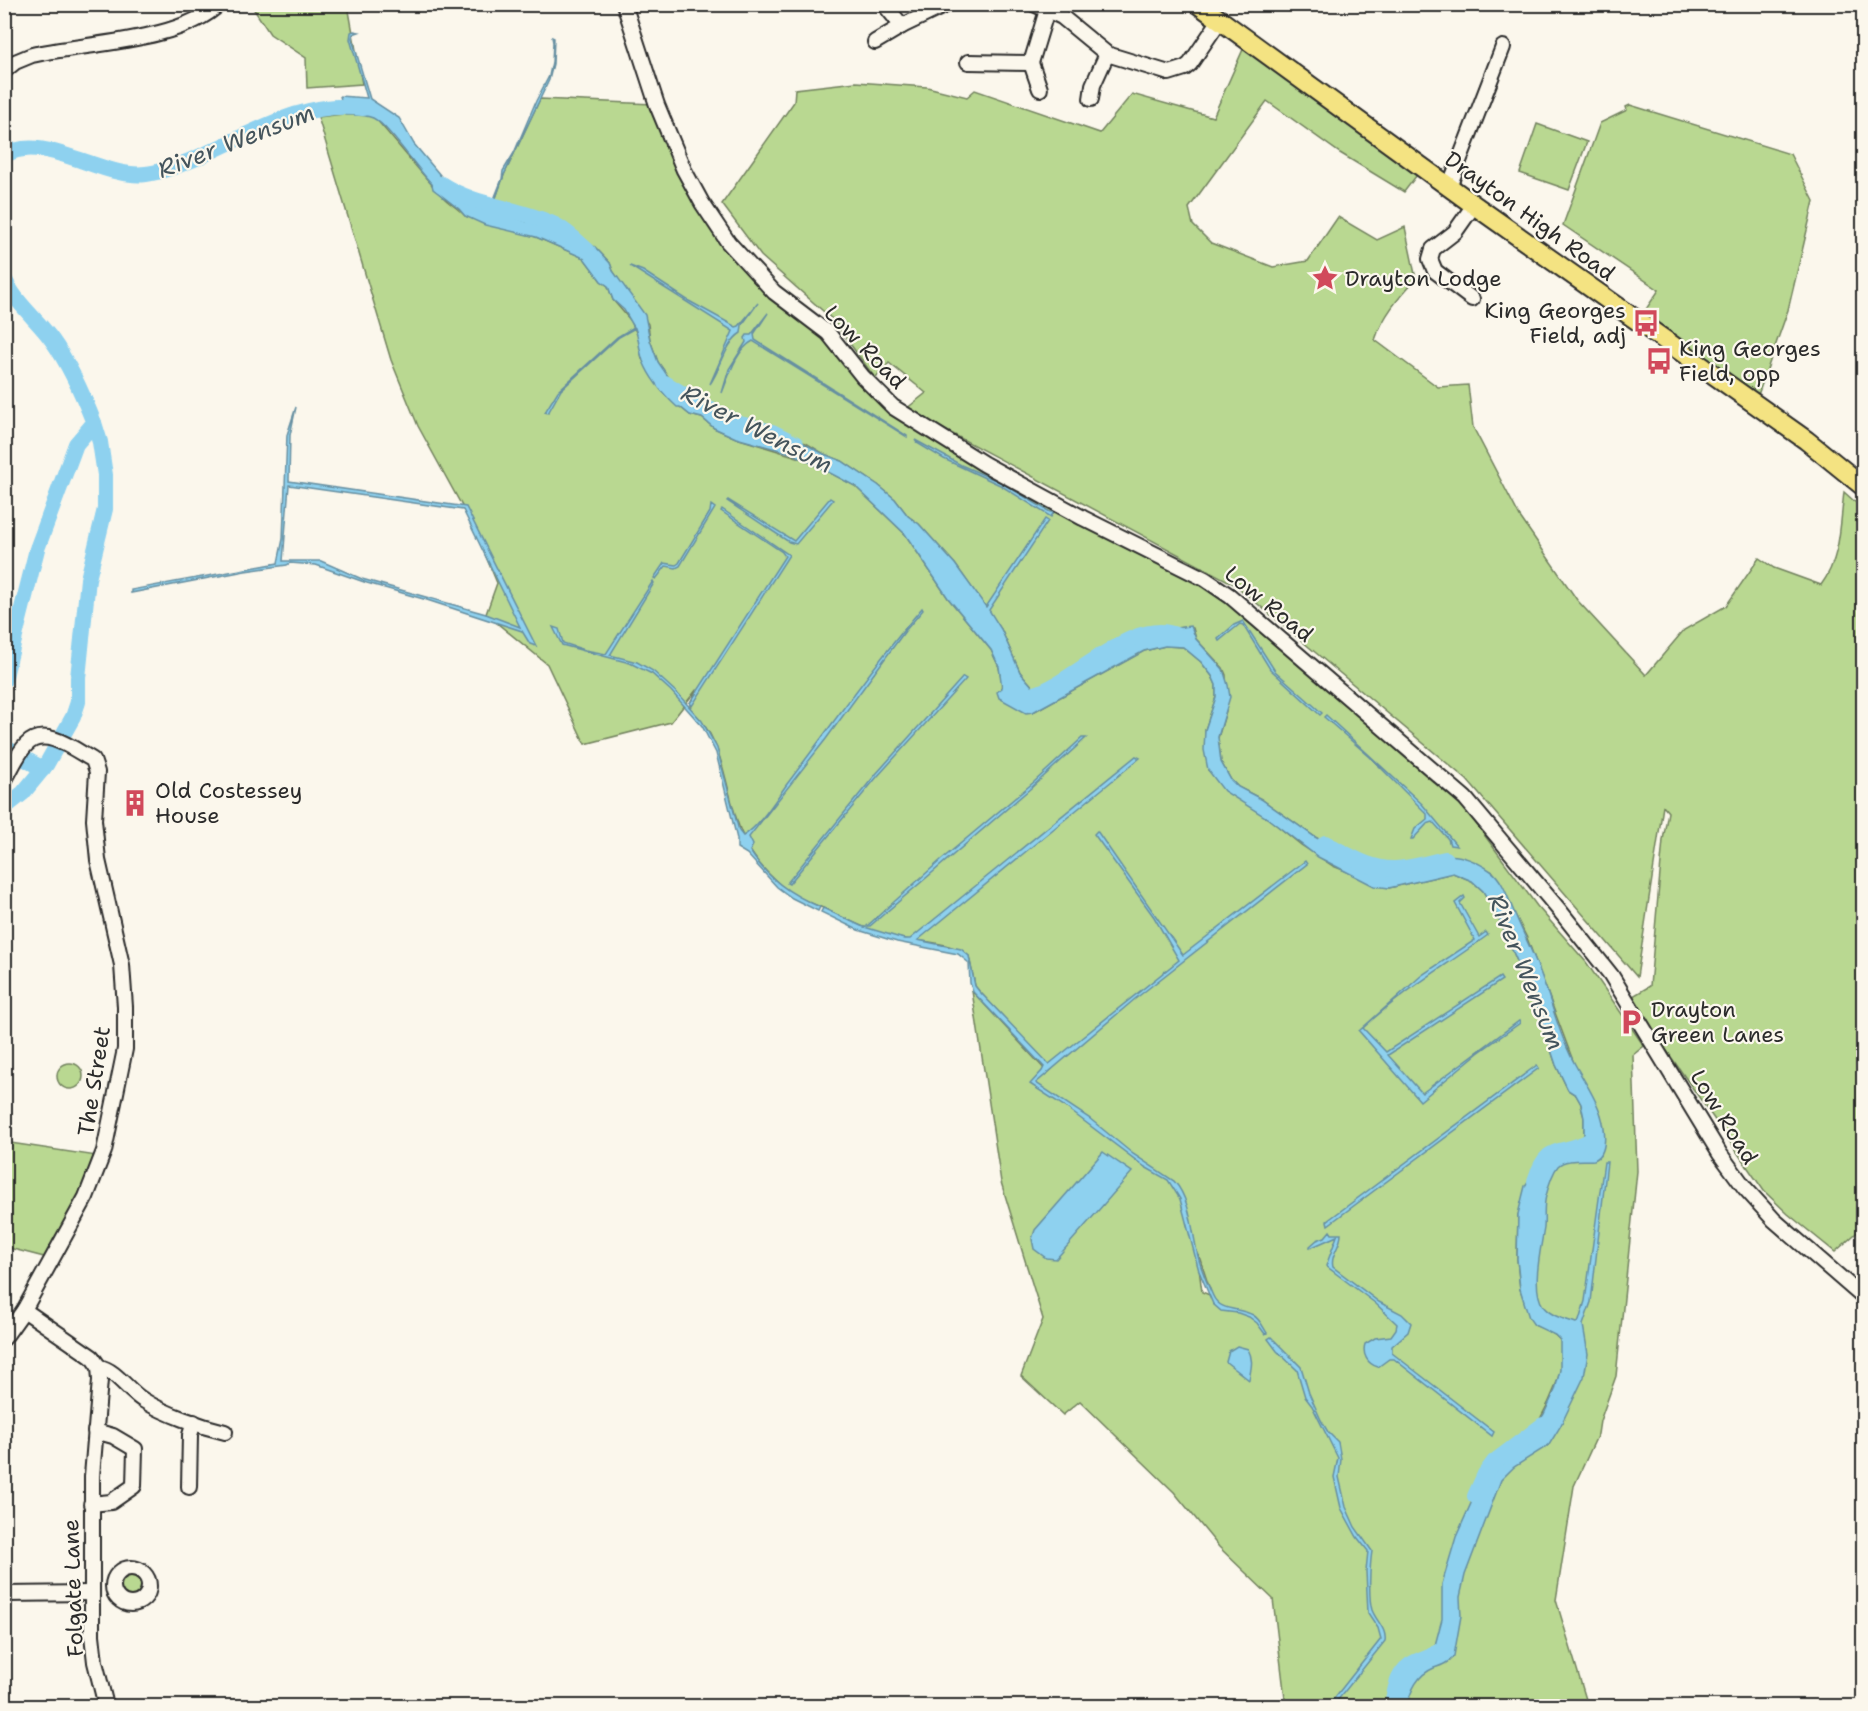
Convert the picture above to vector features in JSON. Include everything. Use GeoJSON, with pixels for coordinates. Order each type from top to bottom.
{"type":"FeatureCollection","features":[{"type":"Feature","properties":{"kind":"main road","name":"Drayton High Road"},"geometry":{"type":"LineString","coordinates":[[1198,4],[1474,205],[1806,441],[1863,487]]}},
{"type":"Feature","properties":{"kind":"street"},"geometry":{"type":"LineString","coordinates":[[4,71],[15,62],[32,55],[174,29],[211,12],[219,4]]}},
{"type":"Feature","properties":{"kind":"street","name":"Low Road"},"geometry":{"type":"LineString","coordinates":[[624,4],[657,105],[684,170],[702,203],[728,242],[754,273],[774,292],[828,333],[863,377],[893,407],[926,429],[1083,518],[1196,574],[1222,590],[1465,798],[1611,975],[1720,1154],[1745,1188],[1774,1220],[1863,1298]]}},
{"type":"Feature","properties":{"kind":"street"},"geometry":{"type":"LineString","coordinates":[[884,4],[902,26]]}},
{"type":"Feature","properties":{"kind":"street"},"geometry":{"type":"LineString","coordinates":[[875,42],[948,4]]}},
{"type":"Feature","properties":{"kind":"street"},"geometry":{"type":"LineString","coordinates":[[1040,89],[1031,63],[1041,7],[1062,17],[1107,54],[1169,73],[1179,71],[1190,64],[1220,21]]}},
{"type":"Feature","properties":{"kind":"street"},"geometry":{"type":"LineString","coordinates":[[1449,187],[1503,47]]}},
{"type":"Feature","properties":{"kind":"street"},"geometry":{"type":"LineString","coordinates":[[1091,99],[1094,85],[1107,54]]}},
{"type":"Feature","properties":{"kind":"street"},"geometry":{"type":"LineString","coordinates":[[968,62],[1008,70],[1031,63]]}},
{"type":"Feature","properties":{"kind":"street"},"geometry":{"type":"LineString","coordinates":[[1466,299],[1435,272],[1430,259],[1433,249],[1455,232],[1474,205]]}},
{"type":"Feature","properties":{"kind":"street","name":"The Street"},"geometry":{"type":"LineString","coordinates":[[4,781],[26,744],[34,738],[48,737],[93,760],[97,771],[94,820],[98,860],[122,964],[125,1007],[125,1049],[104,1151],[86,1197],[24,1310],[4,1338]]}},
{"type":"Feature","properties":{"kind":"street"},"geometry":{"type":"LineString","coordinates":[[24,1310],[92,1357],[99,1367],[108,1370],[145,1402],[220,1435]]}},
{"type":"Feature","properties":{"kind":"street","name":"Folgate Lane"},"geometry":{"type":"LineString","coordinates":[[99,1367],[92,1504],[91,1589],[95,1662],[106,1707]]}},
{"type":"Feature","properties":{"kind":"street"},"geometry":{"type":"LineString","coordinates":[[189,1487],[190,1435],[194,1422]]}},
{"type":"Feature","properties":{"kind":"street","name":"Folgate Lane"},"geometry":{"type":"LineString","coordinates":[[92,1504],[111,1502],[134,1486],[135,1449],[113,1436],[95,1431]]}},
{"type":"Feature","properties":{"kind":"street"},"geometry":{"type":"LineString","coordinates":[[4,1594],[113,1586]]}},
{"type":"Feature","properties":{"kind":"green space"},"geometry":{"type":"Polygon","coordinates":[[[251,5],[348,5],[362,84],[307,88],[306,58],[270,34],[251,5]]]}},
{"type":"Feature","properties":{"kind":"green space"},"geometry":{"type":"Polygon","coordinates":[[[1245,45],[1420,171],[1404,192],[1340,153],[1267,101],[1189,208],[1193,225],[1211,243],[1273,267],[1308,261],[1338,217],[1377,240],[1405,227],[1416,279],[1392,308],[1375,340],[1438,387],[1468,385],[1473,427],[1520,517],[1577,600],[1646,675],[1684,630],[1726,606],[1759,558],[1774,568],[1821,585],[1828,575],[1836,552],[1844,492],[1863,509],[1863,1227],[1835,1252],[1788,1214],[1764,1191],[1642,1015],[1633,996],[1650,986],[1663,840],[1668,812],[1663,806],[1637,977],[1467,780],[1234,584],[906,409],[926,393],[889,363],[875,378],[832,319],[761,256],[722,204],[794,102],[795,89],[856,82],[927,87],[967,97],[975,90],[1100,133],[1132,94],[1213,117],[1245,45]]]}},
{"type":"Feature","properties":{"kind":"green space"},"geometry":{"type":"Polygon","coordinates":[[[540,99],[653,104],[727,246],[820,334],[879,403],[957,454],[1196,580],[1256,624],[1465,809],[1537,906],[1586,962],[1644,1046],[1633,1055],[1637,1171],[1616,1376],[1600,1421],[1598,1434],[1574,1486],[1556,1600],[1588,1706],[1392,1706],[1391,1689],[1387,1706],[1281,1706],[1285,1699],[1273,1599],[1219,1547],[1174,1492],[1080,1401],[1063,1415],[1021,1376],[1043,1319],[1001,1182],[972,991],[1048,1073],[1052,1069],[975,986],[969,956],[962,951],[946,945],[893,937],[862,926],[794,895],[766,871],[751,852],[741,831],[715,745],[705,726],[690,709],[690,703],[697,689],[671,722],[585,744],[547,664],[486,614],[497,583],[474,528],[418,426],[391,360],[318,117],[370,111],[372,117],[435,188],[465,216],[536,237],[584,258],[601,281],[608,286],[613,300],[631,321],[639,339],[642,359],[680,407],[690,415],[702,418],[714,428],[736,438],[804,459],[855,486],[905,534],[948,598],[991,650],[999,667],[1001,690],[1033,712],[1144,651],[1165,646],[1183,647],[1201,662],[1216,685],[1216,697],[1205,730],[1208,770],[1301,845],[1333,866],[1389,888],[1453,873],[1472,881],[1483,891],[1498,917],[1536,1005],[1556,1065],[1568,1090],[1576,1095],[1581,1104],[1584,1135],[1577,1148],[1601,1116],[1575,1066],[1527,938],[1493,872],[1437,857],[1406,873],[1385,875],[1315,837],[1261,799],[1238,787],[1231,780],[1221,762],[1218,738],[1226,711],[1226,675],[1223,668],[1196,639],[1193,628],[1166,629],[1155,632],[1117,650],[1060,683],[1045,688],[1033,687],[1020,672],[1001,629],[955,564],[919,524],[908,516],[895,499],[842,461],[806,443],[737,424],[714,408],[678,391],[658,362],[650,340],[648,324],[610,263],[595,247],[553,226],[535,221],[527,222],[492,209],[504,175],[540,99]],[[1518,1214],[1517,1259],[1520,1289],[1534,1325],[1554,1334],[1559,1339],[1562,1348],[1562,1360],[1554,1388],[1542,1416],[1529,1435],[1539,1429],[1575,1357],[1556,1321],[1537,1303],[1518,1214]],[[1198,1253],[1202,1292],[1212,1296],[1198,1253]]]}},
{"type":"Feature","properties":{"kind":"green space"},"geometry":{"type":"Polygon","coordinates":[[[1630,105],[1790,154],[1814,201],[1788,310],[1758,395],[1642,315],[1659,290],[1563,225],[1600,123],[1627,110],[1626,107],[1630,105]]]}},
{"type":"Feature","properties":{"kind":"green space"},"geometry":{"type":"Polygon","coordinates":[[[1537,124],[1587,142],[1569,190],[1520,173],[1537,124]]]}},
{"type":"Feature","properties":{"kind":"green space"},"geometry":{"type":"Polygon","coordinates":[[[70,1063],[79,1067],[83,1076],[79,1085],[70,1089],[61,1085],[57,1076],[61,1067],[70,1063]]]}},
{"type":"Feature","properties":{"kind":"green space"},"geometry":{"type":"Polygon","coordinates":[[[4,1142],[97,1156],[48,1258],[5,1247],[4,1142]]]}},
{"type":"Feature","properties":{"kind":"green space"},"geometry":{"type":"Polygon","coordinates":[[[131,1571],[141,1575],[145,1585],[141,1595],[131,1599],[121,1595],[117,1585],[121,1575],[131,1571]]]}},
{"type":"Feature","properties":{"kind":"water"},"geometry":{"type":"Polygon","coordinates":[[[351,32],[359,32],[353,34],[352,38],[370,99],[399,118],[414,144],[445,181],[473,204],[488,209],[491,207],[503,171],[514,153],[549,76],[552,62],[552,37],[554,38],[553,64],[549,80],[504,175],[492,209],[527,222],[535,221],[553,226],[595,247],[610,263],[613,271],[645,315],[650,340],[658,362],[678,391],[714,408],[737,424],[796,439],[842,461],[878,485],[895,499],[908,516],[919,524],[955,564],[986,607],[1045,519],[1048,521],[989,610],[1001,629],[1020,672],[1033,687],[1043,688],[1065,682],[1115,647],[1129,640],[1150,633],[1191,626],[1196,639],[1223,669],[1228,685],[1230,697],[1218,737],[1221,762],[1231,780],[1238,787],[1261,799],[1315,837],[1385,875],[1401,875],[1444,856],[1456,856],[1471,860],[1491,871],[1499,879],[1539,969],[1564,1041],[1594,1098],[1604,1127],[1604,1147],[1599,1157],[1594,1160],[1561,1163],[1554,1172],[1545,1200],[1544,1228],[1537,1279],[1539,1299],[1543,1306],[1558,1317],[1576,1323],[1579,1321],[1585,1301],[1604,1162],[1607,1162],[1591,1302],[1583,1325],[1588,1354],[1584,1377],[1549,1445],[1514,1467],[1501,1480],[1465,1575],[1460,1597],[1461,1616],[1454,1656],[1419,1679],[1407,1706],[1387,1706],[1395,1681],[1434,1649],[1442,1619],[1442,1584],[1456,1537],[1481,1481],[1501,1459],[1516,1451],[1535,1428],[1555,1390],[1560,1370],[1560,1340],[1555,1335],[1534,1325],[1529,1318],[1520,1289],[1517,1259],[1518,1214],[1525,1186],[1533,1173],[1547,1157],[1577,1145],[1584,1135],[1581,1104],[1576,1095],[1568,1090],[1556,1065],[1536,1005],[1498,917],[1483,891],[1472,881],[1453,873],[1389,888],[1374,886],[1318,857],[1267,818],[1224,791],[1208,770],[1204,750],[1205,730],[1216,697],[1216,685],[1201,662],[1183,647],[1165,646],[1144,651],[1033,712],[1026,713],[999,698],[997,692],[1002,688],[999,667],[991,650],[948,598],[905,534],[855,486],[794,454],[736,438],[714,428],[702,418],[690,415],[677,407],[649,374],[635,328],[619,337],[561,390],[548,413],[545,412],[558,391],[617,337],[634,327],[624,310],[613,300],[608,286],[601,281],[584,258],[536,237],[485,225],[465,216],[433,189],[432,184],[379,122],[366,116],[345,115],[340,96],[367,98],[350,39],[351,32]]]}},
{"type":"Feature","properties":{"kind":"water"},"geometry":{"type":"Polygon","coordinates":[[[630,266],[643,271],[689,301],[736,327],[758,303],[742,325],[741,333],[731,343],[710,384],[733,331],[630,266]]]}},
{"type":"Feature","properties":{"kind":"water"},"geometry":{"type":"Polygon","coordinates":[[[768,313],[754,334],[755,340],[907,437],[753,341],[738,357],[722,393],[729,369],[746,342],[745,338],[751,335],[768,313]]]}},
{"type":"Feature","properties":{"kind":"water"},"geometry":{"type":"Polygon","coordinates":[[[296,407],[290,435],[289,481],[466,507],[536,646],[530,644],[522,631],[316,565],[290,563],[131,593],[131,590],[278,563],[283,539],[287,435],[296,407]],[[289,485],[283,561],[321,561],[362,579],[486,614],[520,627],[463,510],[289,485]]]}},
{"type":"Feature","properties":{"kind":"water"},"geometry":{"type":"Polygon","coordinates":[[[915,440],[961,465],[1000,482],[1050,512],[1054,512],[1051,517],[1000,485],[944,459],[915,440]]]}},
{"type":"Feature","properties":{"kind":"water"},"geometry":{"type":"Polygon","coordinates":[[[830,498],[833,500],[796,544],[789,542],[727,501],[794,541],[830,498]]]}},
{"type":"Feature","properties":{"kind":"water"},"geometry":{"type":"Polygon","coordinates":[[[711,505],[715,508],[680,566],[676,568],[666,566],[656,579],[654,578],[664,563],[676,565],[679,563],[710,512],[711,505]]]}},
{"type":"Feature","properties":{"kind":"water"},"geometry":{"type":"Polygon","coordinates":[[[722,509],[789,555],[692,706],[690,703],[785,556],[721,511],[722,509]]]}},
{"type":"Feature","properties":{"kind":"water"},"geometry":{"type":"Polygon","coordinates":[[[653,581],[654,583],[610,655],[637,662],[653,671],[702,721],[717,748],[739,831],[743,836],[767,812],[870,673],[904,629],[922,608],[923,610],[749,837],[753,845],[750,851],[764,870],[789,891],[820,907],[818,911],[792,898],[777,887],[747,854],[737,848],[737,839],[716,753],[702,726],[671,691],[652,674],[630,663],[562,645],[553,627],[559,629],[563,643],[606,654],[653,581]]]}},
{"type":"Feature","properties":{"kind":"water"},"geometry":{"type":"Polygon","coordinates":[[[1243,621],[1275,671],[1322,713],[1320,715],[1270,669],[1243,625],[1240,624],[1219,641],[1218,639],[1234,625],[1243,621]]]}},
{"type":"Feature","properties":{"kind":"water"},"geometry":{"type":"Polygon","coordinates":[[[963,677],[966,679],[877,777],[789,884],[787,883],[876,774],[963,677]]]}},
{"type":"Feature","properties":{"kind":"water"},"geometry":{"type":"Polygon","coordinates":[[[1326,715],[1422,804],[1457,846],[1450,845],[1448,839],[1433,822],[1427,824],[1411,839],[1415,829],[1427,819],[1427,814],[1370,757],[1324,717],[1326,715]]]}},
{"type":"Feature","properties":{"kind":"water"},"geometry":{"type":"Polygon","coordinates":[[[1082,738],[1086,738],[1031,788],[870,926],[867,926],[1034,782],[1082,738]]]}},
{"type":"Feature","properties":{"kind":"water"},"geometry":{"type":"Polygon","coordinates":[[[1136,756],[1140,758],[918,940],[961,949],[969,956],[975,986],[1049,1064],[1179,960],[1154,917],[1094,834],[1097,831],[1183,955],[1305,861],[1307,864],[1135,999],[1036,1083],[1089,1118],[1133,1154],[1174,1181],[1184,1197],[1199,1261],[1213,1296],[1220,1305],[1255,1317],[1267,1333],[1265,1334],[1249,1317],[1221,1311],[1213,1304],[1199,1271],[1180,1199],[1168,1180],[1145,1167],[1064,1106],[1030,1084],[1044,1067],[973,992],[969,963],[958,954],[897,942],[858,930],[821,912],[823,908],[861,926],[910,939],[1136,756]]]}},
{"type":"Feature","properties":{"kind":"water"},"geometry":{"type":"Polygon","coordinates":[[[1464,896],[1465,898],[1460,903],[1479,937],[1486,932],[1488,935],[1408,991],[1363,1028],[1386,1052],[1500,977],[1502,980],[1388,1055],[1422,1093],[1519,1021],[1520,1023],[1478,1053],[1420,1101],[1359,1031],[1422,975],[1475,940],[1455,903],[1464,896]]]}},
{"type":"Feature","properties":{"kind":"water"},"geometry":{"type":"Polygon","coordinates":[[[1537,1065],[1539,1068],[1328,1225],[1327,1221],[1537,1065]]]}},
{"type":"Feature","properties":{"kind":"water"},"geometry":{"type":"Polygon","coordinates":[[[1103,1152],[1132,1172],[1056,1259],[1046,1258],[1034,1249],[1032,1239],[1035,1230],[1103,1152]]]}},
{"type":"Feature","properties":{"kind":"water"},"geometry":{"type":"Polygon","coordinates":[[[1330,1231],[1332,1234],[1341,1234],[1333,1258],[1333,1267],[1379,1302],[1402,1314],[1411,1323],[1408,1332],[1392,1346],[1392,1353],[1494,1432],[1492,1436],[1394,1359],[1389,1359],[1378,1367],[1368,1361],[1364,1351],[1365,1344],[1375,1338],[1391,1336],[1397,1324],[1375,1303],[1326,1266],[1337,1236],[1310,1248],[1330,1231]]]}},
{"type":"Feature","properties":{"kind":"water"},"geometry":{"type":"Polygon","coordinates":[[[1271,1337],[1301,1367],[1321,1420],[1338,1442],[1341,1459],[1339,1477],[1346,1507],[1355,1527],[1372,1551],[1371,1604],[1381,1625],[1385,1641],[1333,1706],[1328,1706],[1381,1639],[1378,1628],[1368,1613],[1366,1571],[1368,1551],[1357,1537],[1341,1508],[1334,1477],[1338,1458],[1312,1406],[1305,1397],[1297,1370],[1277,1351],[1268,1339],[1271,1337]]]}},
{"type":"Feature","properties":{"kind":"water"},"geometry":{"type":"Polygon","coordinates":[[[1237,1346],[1248,1349],[1250,1353],[1252,1364],[1249,1380],[1226,1362],[1229,1351],[1237,1346]]]}},
{"type":"Feature","properties":{"kind":"waterway","name":"River Wensum"},"geometry":{"type":"LineString","coordinates":[[4,156],[19,150],[36,149],[54,152],[111,170],[129,174],[146,174],[183,164],[255,130],[297,114],[318,109],[363,108]]}},
{"type":"Feature","properties":{"kind":"waterway","name":"River Wensum"},"geometry":{"type":"LineString","coordinates":[[441,184],[469,198],[527,214],[555,225],[588,251]]}},
{"type":"Feature","properties":{"kind":"waterway","name":"River Wensum"},"geometry":{"type":"LineString","coordinates":[[4,278],[20,303],[59,350],[76,380],[94,423],[76,444],[37,549],[4,680]]}},
{"type":"Feature","properties":{"kind":"waterway","name":"River Wensum"},"geometry":{"type":"LineString","coordinates":[[665,383],[701,405],[740,424],[772,432],[796,444]]}},
{"type":"Feature","properties":{"kind":"waterway","name":"River Wensum"},"geometry":{"type":"LineString","coordinates":[[4,808],[23,793],[46,765],[73,717],[78,702],[78,678],[88,579],[105,509],[105,475],[100,442],[94,423]]}},
{"type":"Feature","properties":{"kind":"waterway","name":"River Wensum"},"geometry":{"type":"LineString","coordinates":[[1035,694],[1051,687],[1124,642],[1143,635],[1161,632],[1178,636]]}},
{"type":"Feature","properties":{"kind":"waterway","name":"River Wensum"},"geometry":{"type":"LineString","coordinates":[[4,747],[43,769]]}},
{"type":"Feature","properties":{"kind":"waterway","name":"River Wensum"},"geometry":{"type":"LineString","coordinates":[[1325,843],[1359,860],[1386,869],[1408,868],[1446,859]]}},
{"type":"Feature","properties":{"kind":"waterway","name":"River Wensum"},"geometry":{"type":"LineString","coordinates":[[1535,1181],[1540,1168],[1551,1155],[1589,1141]]}},
{"type":"Feature","properties":{"kind":"waterway","name":"River Wensum"},"geometry":{"type":"LineString","coordinates":[[1475,1496],[1485,1474],[1494,1462],[1543,1425]]}},
{"type":"Feature","properties":{"kind":"waterway","name":"River Wensum"},"geometry":{"type":"LineString","coordinates":[[1392,1706],[1398,1681],[1404,1670],[1415,1662],[1441,1650]]}},
{"type":"Feature","properties":{"kind":"place","name":"Drayton Lodge"},"geometry":{"type":"Point","coordinates":[1325,278]}},
{"type":"Feature","properties":{"kind":"place","name":"King Georges Field, adj"},"geometry":{"type":"Point","coordinates":[1646,323]}},
{"type":"Feature","properties":{"kind":"place","name":"King Georges Field, opp"},"geometry":{"type":"Point","coordinates":[1659,361]}},
{"type":"Feature","properties":{"kind":"place","name":"Old Costessey House"},"geometry":{"type":"Point","coordinates":[135,803]}},
{"type":"Feature","properties":{"kind":"place","name":"Drayton Green Lanes"},"geometry":{"type":"Point","coordinates":[1631,1022]}}]}
